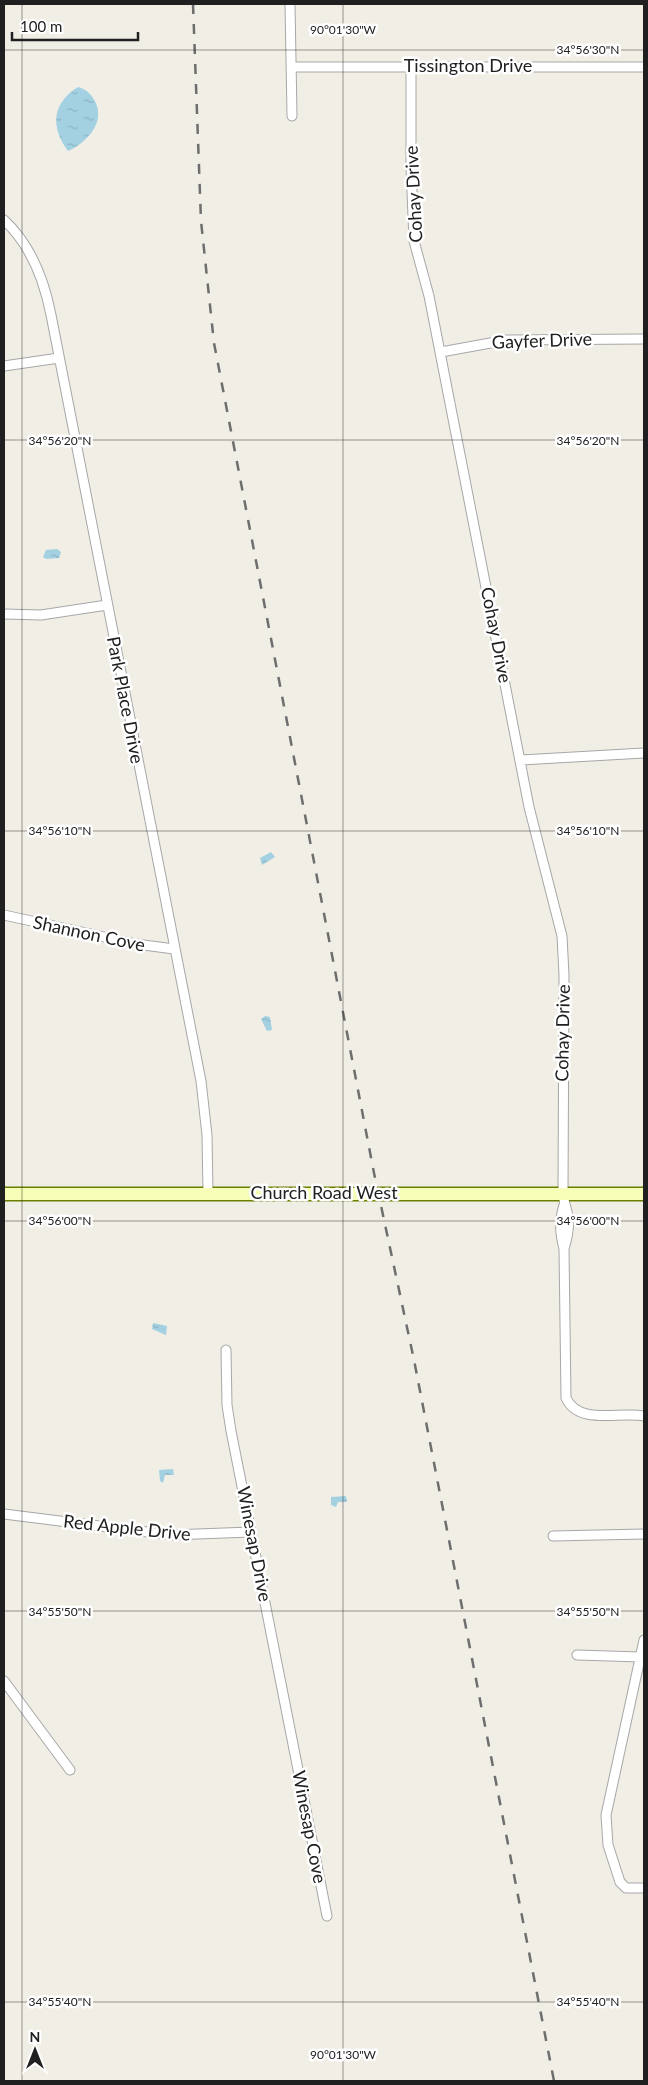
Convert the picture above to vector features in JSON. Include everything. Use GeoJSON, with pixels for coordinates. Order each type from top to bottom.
{"type":"FeatureCollection","features":[{"type":"Feature","properties":{"kind":"street"},"geometry":{"type":"LineString","coordinates":[[290,4],[292,116]]}},
{"type":"Feature","properties":{"kind":"street","name":"Tissington Drive"},"geometry":{"type":"LineString","coordinates":[[292,67],[644,66]]}},
{"type":"Feature","properties":{"kind":"street","name":"Cohay Drive"},"geometry":{"type":"LineString","coordinates":[[411,67],[414,242],[430,296],[537,841],[560,926],[563,948],[564,1200],[568,1217],[568,1234],[564,1249],[565,1393],[568,1402],[574,1409],[584,1414],[644,1416]]}},
{"type":"Feature","properties":{"kind":"street","name":"Park Place Drive"},"geometry":{"type":"LineString","coordinates":[[4,220],[22,242],[42,278],[59,358],[201,1081],[206,1132],[208,1193]]}},
{"type":"Feature","properties":{"kind":"street","name":"Gayfer Drive"},"geometry":{"type":"LineString","coordinates":[[441,352],[507,340],[644,339]]}},
{"type":"Feature","properties":{"kind":"street"},"geometry":{"type":"LineString","coordinates":[[4,366],[59,358]]}},
{"type":"Feature","properties":{"kind":"street"},"geometry":{"type":"LineString","coordinates":[[4,614],[41,615],[106,605]]}},
{"type":"Feature","properties":{"kind":"street"},"geometry":{"type":"LineString","coordinates":[[521,760],[644,753]]}},
{"type":"Feature","properties":{"kind":"street","name":"Shannon Cove"},"geometry":{"type":"LineString","coordinates":[[4,915],[136,944],[174,949]]}},
{"type":"Feature","properties":{"kind":"street","name":"Church Road West"},"geometry":{"type":"LineString","coordinates":[[4,1194],[208,1193],[564,1200],[644,1194]]}},
{"type":"Feature","properties":{"kind":"street","name":"Winesap Drive"},"geometry":{"type":"LineString","coordinates":[[226,1350],[229,1422],[291,1737]]}},
{"type":"Feature","properties":{"kind":"street","name":"Red Apple Drive"},"geometry":{"type":"LineString","coordinates":[[4,1514],[171,1535],[251,1532]]}},
{"type":"Feature","properties":{"kind":"street"},"geometry":{"type":"LineString","coordinates":[[554,1536],[644,1534]]}},
{"type":"Feature","properties":{"kind":"street"},"geometry":{"type":"LineString","coordinates":[[644,1640],[610,1791],[606,1824],[608,1845],[620,1882],[626,1888],[644,1888]]}},
{"type":"Feature","properties":{"kind":"street"},"geometry":{"type":"LineString","coordinates":[[577,1655],[622,1654],[641,1657]]}},
{"type":"Feature","properties":{"kind":"street"},"geometry":{"type":"LineString","coordinates":[[4,1681],[70,1770]]}},
{"type":"Feature","properties":{"kind":"street","name":"Winesap Cove"},"geometry":{"type":"LineString","coordinates":[[291,1737],[327,1916]]}},
{"type":"Feature","properties":{"kind":"water"},"geometry":{"type":"Polygon","coordinates":[[[78,87],[87,91],[97,106],[97,122],[89,136],[68,151],[58,133],[56,116],[63,100],[78,87]]]}},
{"type":"Feature","properties":{"kind":"water"},"geometry":{"type":"Polygon","coordinates":[[[57,549],[61,552],[59,558],[46,559],[43,557],[46,550],[57,549]]]}},
{"type":"Feature","properties":{"kind":"water"},"geometry":{"type":"Polygon","coordinates":[[[271,852],[275,857],[262,865],[260,858],[271,852]]]}},
{"type":"Feature","properties":{"kind":"water"},"geometry":{"type":"Polygon","coordinates":[[[265,1016],[270,1017],[272,1030],[267,1031],[261,1019],[265,1016]]]}},
{"type":"Feature","properties":{"kind":"water"},"geometry":{"type":"Polygon","coordinates":[[[153,1323],[167,1326],[166,1335],[152,1329],[153,1323]]]}},
{"type":"Feature","properties":{"kind":"water"},"geometry":{"type":"Polygon","coordinates":[[[173,1469],[174,1475],[165,1475],[163,1483],[160,1481],[159,1470],[173,1469]]]}},
{"type":"Feature","properties":{"kind":"water"},"geometry":{"type":"Polygon","coordinates":[[[346,1496],[347,1502],[338,1502],[336,1507],[331,1505],[331,1497],[346,1496]]]}},
{"type":"Feature","properties":{"kind":"railway"},"geometry":{"type":"LineString","coordinates":[[193,4],[201,221],[214,343],[374,1173],[414,1360],[554,2081]]}}]}
